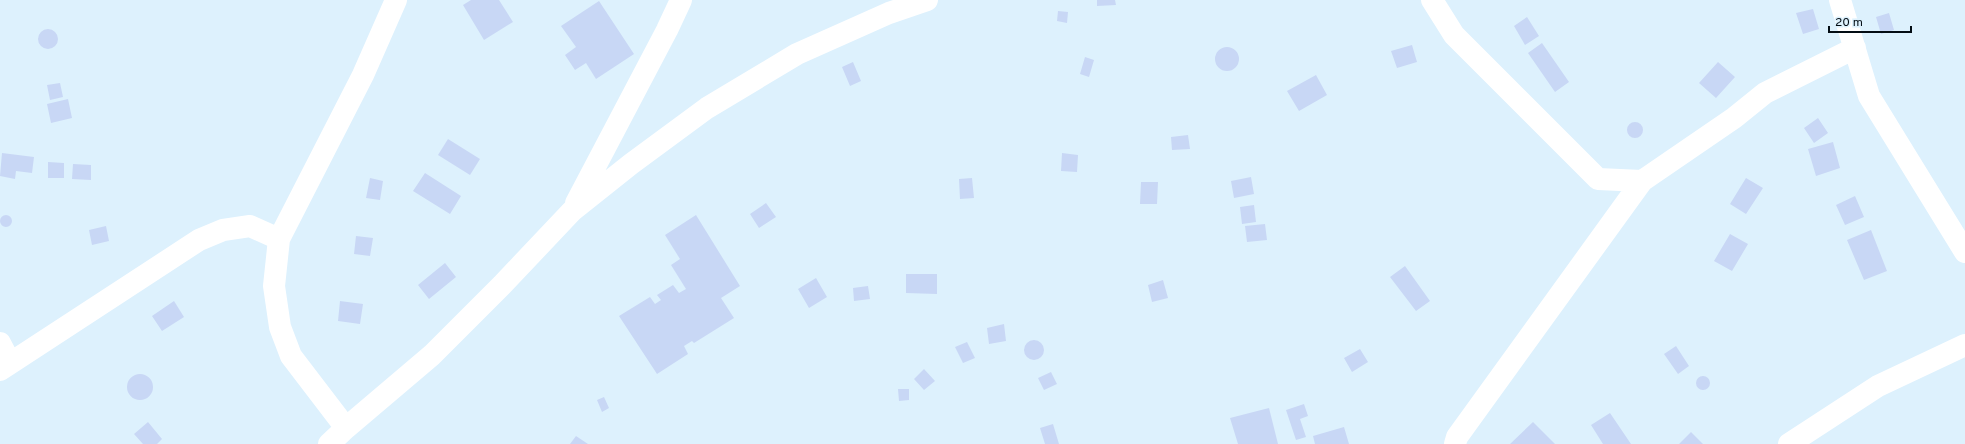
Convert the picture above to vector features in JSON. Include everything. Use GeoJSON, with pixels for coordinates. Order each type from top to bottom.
{"type":"FeatureCollection","features":[{"type":"Feature","properties":{"kind":"street"},"geometry":{"type":"LineString","coordinates":[[346,428],[291,356],[280,327],[274,286],[279,239],[363,75],[396,0]]}},
{"type":"Feature","properties":{"kind":"street"},"geometry":{"type":"LineString","coordinates":[[572,211],[667,30],[681,0]]}},
{"type":"Feature","properties":{"kind":"street"},"geometry":{"type":"LineString","coordinates":[[329,444],[432,355],[502,286],[572,211],[631,164],[707,108],[797,54],[889,13],[927,0]]}},
{"type":"Feature","properties":{"kind":"street"},"geometry":{"type":"LineString","coordinates":[[1432,0],[1454,35],[1598,179],[1642,181]]}},
{"type":"Feature","properties":{"kind":"street"},"geometry":{"type":"LineString","coordinates":[[1840,0],[1869,96],[1965,252]]}},
{"type":"Feature","properties":{"kind":"street"},"geometry":{"type":"LineString","coordinates":[[1455,444],[1457,437],[1642,181],[1734,118],[1765,93],[1855,48]]}},
{"type":"Feature","properties":{"kind":"street"},"geometry":{"type":"LineString","coordinates":[[0,343],[5,366],[200,240],[223,230],[250,226],[279,239]]}},
{"type":"Feature","properties":{"kind":"street"},"geometry":{"type":"LineString","coordinates":[[1789,444],[1878,386],[1965,345]]}},
{"type":"Feature","properties":{"kind":"building"},"geometry":{"type":"Polygon","coordinates":[[[471,0],[499,0],[513,22],[484,40],[463,5],[471,0]]]}},
{"type":"Feature","properties":{"kind":"building"},"geometry":{"type":"Polygon","coordinates":[[[1097,0],[1115,0],[1116,5],[1097,6],[1097,0]]]}},
{"type":"Feature","properties":{"kind":"building"},"geometry":{"type":"Polygon","coordinates":[[[599,1],[634,54],[596,79],[586,63],[575,70],[565,55],[576,47],[561,26],[599,1]]]}},
{"type":"Feature","properties":{"kind":"building"},"geometry":{"type":"Polygon","coordinates":[[[1813,9],[1819,29],[1803,34],[1796,13],[1813,9]]]}},
{"type":"Feature","properties":{"kind":"building"},"geometry":{"type":"Polygon","coordinates":[[[1058,11],[1068,12],[1067,23],[1057,21],[1058,11]]]}},
{"type":"Feature","properties":{"kind":"building"},"geometry":{"type":"Polygon","coordinates":[[[1889,13],[1894,30],[1881,34],[1876,17],[1889,13]]]}},
{"type":"Feature","properties":{"kind":"building"},"geometry":{"type":"Polygon","coordinates":[[[1527,17],[1539,36],[1525,45],[1514,26],[1527,17]]]}},
{"type":"Feature","properties":{"kind":"building"},"geometry":{"type":"Polygon","coordinates":[[[48,29],[55,32],[58,39],[55,46],[48,49],[41,46],[38,39],[41,32],[48,29]]]}},
{"type":"Feature","properties":{"kind":"building"},"geometry":{"type":"Polygon","coordinates":[[[1542,43],[1569,82],[1555,92],[1528,53],[1542,43]]]}},
{"type":"Feature","properties":{"kind":"building"},"geometry":{"type":"Polygon","coordinates":[[[1412,45],[1417,62],[1397,68],[1391,51],[1412,45]]]}},
{"type":"Feature","properties":{"kind":"building"},"geometry":{"type":"Polygon","coordinates":[[[1227,47],[1232,48],[1238,54],[1238,64],[1232,70],[1227,71],[1222,70],[1216,64],[1215,59],[1216,54],[1222,48],[1227,47]]]}},
{"type":"Feature","properties":{"kind":"building"},"geometry":{"type":"Polygon","coordinates":[[[1085,57],[1094,60],[1089,77],[1080,74],[1085,57]]]}},
{"type":"Feature","properties":{"kind":"building"},"geometry":{"type":"Polygon","coordinates":[[[853,62],[861,81],[850,86],[842,67],[853,62]]]}},
{"type":"Feature","properties":{"kind":"building"},"geometry":{"type":"Polygon","coordinates":[[[1718,62],[1735,77],[1716,98],[1699,83],[1718,62]]]}},
{"type":"Feature","properties":{"kind":"building"},"geometry":{"type":"Polygon","coordinates":[[[1316,75],[1327,95],[1299,111],[1287,91],[1316,75]]]}},
{"type":"Feature","properties":{"kind":"building"},"geometry":{"type":"Polygon","coordinates":[[[60,83],[63,97],[50,100],[47,85],[60,83]]]}},
{"type":"Feature","properties":{"kind":"building"},"geometry":{"type":"Polygon","coordinates":[[[68,99],[72,118],[51,123],[47,104],[68,99]]]}},
{"type":"Feature","properties":{"kind":"building"},"geometry":{"type":"Polygon","coordinates":[[[1818,118],[1828,133],[1814,143],[1804,128],[1818,118]]]}},
{"type":"Feature","properties":{"kind":"building"},"geometry":{"type":"Polygon","coordinates":[[[1632,122],[1638,122],[1643,127],[1641,136],[1638,138],[1632,138],[1627,133],[1627,127],[1632,122]]]}},
{"type":"Feature","properties":{"kind":"building"},"geometry":{"type":"Polygon","coordinates":[[[1188,135],[1190,149],[1172,150],[1171,137],[1188,135]]]}},
{"type":"Feature","properties":{"kind":"building"},"geometry":{"type":"Polygon","coordinates":[[[448,139],[480,159],[470,175],[438,155],[448,139]]]}},
{"type":"Feature","properties":{"kind":"building"},"geometry":{"type":"Polygon","coordinates":[[[1833,142],[1840,168],[1816,176],[1808,149],[1833,142]]]}},
{"type":"Feature","properties":{"kind":"building"},"geometry":{"type":"Polygon","coordinates":[[[2,153],[34,157],[32,173],[16,171],[15,179],[0,176],[2,153]]]}},
{"type":"Feature","properties":{"kind":"building"},"geometry":{"type":"Polygon","coordinates":[[[1062,153],[1078,155],[1077,172],[1061,171],[1062,153]]]}},
{"type":"Feature","properties":{"kind":"building"},"geometry":{"type":"Polygon","coordinates":[[[48,162],[64,163],[64,178],[48,178],[48,162]]]}},
{"type":"Feature","properties":{"kind":"building"},"geometry":{"type":"Polygon","coordinates":[[[73,164],[91,165],[91,180],[72,179],[73,164]]]}},
{"type":"Feature","properties":{"kind":"building"},"geometry":{"type":"Polygon","coordinates":[[[425,173],[461,196],[450,214],[413,191],[425,173]]]}},
{"type":"Feature","properties":{"kind":"building"},"geometry":{"type":"Polygon","coordinates":[[[1251,177],[1254,194],[1234,198],[1231,181],[1251,177]]]}},
{"type":"Feature","properties":{"kind":"building"},"geometry":{"type":"Polygon","coordinates":[[[370,178],[383,181],[380,200],[366,198],[370,178]]]}},
{"type":"Feature","properties":{"kind":"building"},"geometry":{"type":"Polygon","coordinates":[[[972,178],[974,198],[960,199],[959,179],[972,178]]]}},
{"type":"Feature","properties":{"kind":"building"},"geometry":{"type":"Polygon","coordinates":[[[1746,178],[1763,188],[1746,214],[1730,204],[1746,178]]]}},
{"type":"Feature","properties":{"kind":"building"},"geometry":{"type":"Polygon","coordinates":[[[1141,182],[1158,182],[1157,204],[1140,204],[1141,182]]]}},
{"type":"Feature","properties":{"kind":"building"},"geometry":{"type":"Polygon","coordinates":[[[1855,196],[1864,217],[1845,225],[1836,205],[1855,196]]]}},
{"type":"Feature","properties":{"kind":"building"},"geometry":{"type":"Polygon","coordinates":[[[766,203],[776,217],[759,228],[750,214],[766,203]]]}},
{"type":"Feature","properties":{"kind":"building"},"geometry":{"type":"Polygon","coordinates":[[[1254,205],[1256,222],[1242,224],[1240,207],[1254,205]]]}},
{"type":"Feature","properties":{"kind":"building"},"geometry":{"type":"Polygon","coordinates":[[[8,215],[11,216],[11,226],[4,227],[1,226],[0,219],[1,216],[8,215]]]}},
{"type":"Feature","properties":{"kind":"building"},"geometry":{"type":"Polygon","coordinates":[[[696,215],[740,286],[721,298],[734,318],[694,343],[692,341],[684,346],[688,354],[657,374],[619,316],[650,297],[655,304],[661,300],[657,295],[673,285],[679,293],[686,289],[671,265],[680,259],[665,235],[696,215]]]}},
{"type":"Feature","properties":{"kind":"building"},"geometry":{"type":"Polygon","coordinates":[[[1265,224],[1267,240],[1247,242],[1245,226],[1265,224]]]}},
{"type":"Feature","properties":{"kind":"building"},"geometry":{"type":"Polygon","coordinates":[[[106,226],[109,241],[92,245],[89,230],[106,226]]]}},
{"type":"Feature","properties":{"kind":"building"},"geometry":{"type":"Polygon","coordinates":[[[1871,230],[1887,271],[1864,280],[1847,240],[1871,230]]]}},
{"type":"Feature","properties":{"kind":"building"},"geometry":{"type":"Polygon","coordinates":[[[1730,234],[1748,244],[1732,271],[1714,261],[1730,234]]]}},
{"type":"Feature","properties":{"kind":"building"},"geometry":{"type":"Polygon","coordinates":[[[356,236],[373,238],[370,256],[354,254],[356,236]]]}},
{"type":"Feature","properties":{"kind":"building"},"geometry":{"type":"Polygon","coordinates":[[[445,263],[456,277],[429,299],[418,285],[445,263]]]}},
{"type":"Feature","properties":{"kind":"building"},"geometry":{"type":"Polygon","coordinates":[[[1405,266],[1430,301],[1416,311],[1390,277],[1405,266]]]}},
{"type":"Feature","properties":{"kind":"building"},"geometry":{"type":"Polygon","coordinates":[[[906,274],[937,274],[937,294],[906,293],[906,274]]]}},
{"type":"Feature","properties":{"kind":"building"},"geometry":{"type":"Polygon","coordinates":[[[816,278],[827,297],[809,308],[798,289],[816,278]]]}},
{"type":"Feature","properties":{"kind":"building"},"geometry":{"type":"Polygon","coordinates":[[[1163,280],[1168,298],[1152,302],[1148,285],[1163,280]]]}},
{"type":"Feature","properties":{"kind":"building"},"geometry":{"type":"Polygon","coordinates":[[[868,286],[870,299],[854,301],[853,288],[868,286]]]}},
{"type":"Feature","properties":{"kind":"building"},"geometry":{"type":"Polygon","coordinates":[[[174,301],[184,317],[162,331],[152,316],[174,301]]]}},
{"type":"Feature","properties":{"kind":"building"},"geometry":{"type":"Polygon","coordinates":[[[340,301],[363,304],[360,324],[338,321],[340,301]]]}},
{"type":"Feature","properties":{"kind":"building"},"geometry":{"type":"Polygon","coordinates":[[[1004,324],[1006,341],[989,344],[987,328],[1004,324]]]}},
{"type":"Feature","properties":{"kind":"building"},"geometry":{"type":"Polygon","coordinates":[[[1034,340],[1041,343],[1044,350],[1041,357],[1034,360],[1027,357],[1024,350],[1027,343],[1034,340]]]}},
{"type":"Feature","properties":{"kind":"building"},"geometry":{"type":"Polygon","coordinates":[[[967,342],[975,358],[963,363],[955,347],[967,342]]]}},
{"type":"Feature","properties":{"kind":"building"},"geometry":{"type":"Polygon","coordinates":[[[1676,346],[1689,366],[1678,374],[1664,354],[1676,346]]]}},
{"type":"Feature","properties":{"kind":"building"},"geometry":{"type":"Polygon","coordinates":[[[1360,349],[1368,362],[1352,372],[1344,358],[1360,349]]]}},
{"type":"Feature","properties":{"kind":"building"},"geometry":{"type":"Polygon","coordinates":[[[924,369],[935,381],[924,390],[914,379],[924,369]]]}},
{"type":"Feature","properties":{"kind":"building"},"geometry":{"type":"Polygon","coordinates":[[[1051,372],[1057,384],[1044,390],[1038,378],[1051,372]]]}},
{"type":"Feature","properties":{"kind":"building"},"geometry":{"type":"Polygon","coordinates":[[[140,374],[149,378],[153,387],[149,396],[140,400],[131,396],[127,387],[131,378],[140,374]]]}},
{"type":"Feature","properties":{"kind":"building"},"geometry":{"type":"Polygon","coordinates":[[[1703,376],[1708,378],[1710,383],[1708,388],[1703,390],[1698,388],[1696,383],[1698,378],[1703,376]]]}},
{"type":"Feature","properties":{"kind":"building"},"geometry":{"type":"Polygon","coordinates":[[[898,389],[909,389],[909,400],[899,401],[898,389]]]}},
{"type":"Feature","properties":{"kind":"building"},"geometry":{"type":"Polygon","coordinates":[[[604,397],[609,408],[602,412],[597,400],[604,397]]]}},
{"type":"Feature","properties":{"kind":"building"},"geometry":{"type":"Polygon","coordinates":[[[1304,404],[1308,416],[1300,419],[1306,437],[1296,440],[1286,410],[1304,404]]]}},
{"type":"Feature","properties":{"kind":"building"},"geometry":{"type":"Polygon","coordinates":[[[1269,408],[1278,444],[1238,444],[1230,418],[1269,408]]]}},
{"type":"Feature","properties":{"kind":"building"},"geometry":{"type":"Polygon","coordinates":[[[1610,413],[1631,444],[1603,444],[1591,425],[1610,413]]]}},
{"type":"Feature","properties":{"kind":"building"},"geometry":{"type":"Polygon","coordinates":[[[148,422],[162,439],[157,444],[143,444],[134,434],[148,422]]]}},
{"type":"Feature","properties":{"kind":"building"},"geometry":{"type":"Polygon","coordinates":[[[1533,422],[1555,444],[1510,444],[1533,422]]]}},
{"type":"Feature","properties":{"kind":"building"},"geometry":{"type":"Polygon","coordinates":[[[1053,424],[1059,444],[1045,444],[1040,428],[1053,424]]]}},
{"type":"Feature","properties":{"kind":"building"},"geometry":{"type":"Polygon","coordinates":[[[1344,427],[1349,444],[1315,444],[1313,436],[1344,427]]]}},
{"type":"Feature","properties":{"kind":"building"},"geometry":{"type":"Polygon","coordinates":[[[1691,432],[1703,444],[1679,444],[1691,432]]]}},
{"type":"Feature","properties":{"kind":"building"},"geometry":{"type":"Polygon","coordinates":[[[576,436],[588,444],[570,444],[576,436]]]}}]}
